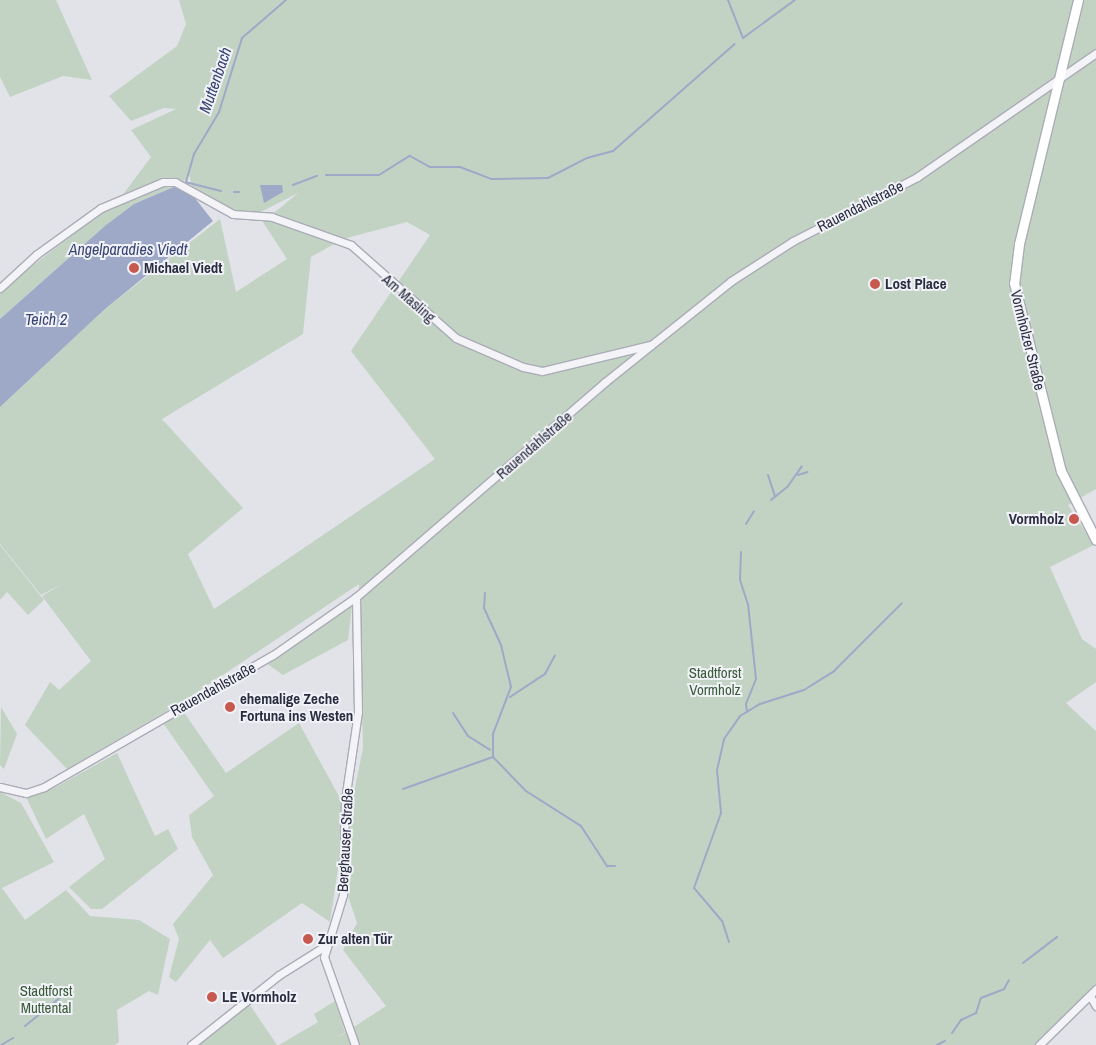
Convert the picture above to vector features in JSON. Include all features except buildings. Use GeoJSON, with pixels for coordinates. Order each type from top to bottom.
{"type":"FeatureCollection","features":[{"type":"Feature","properties":{"kind":"main road","name":"Vormholzer Straße"},"geometry":{"type":"LineString","coordinates":[[1078,0],[1019,244],[1015,296],[1061,471],[1096,540]]}},
{"type":"Feature","properties":{"kind":"street","name":"Rauendahlstraße"},"geometry":{"type":"LineString","coordinates":[[0,787],[26,793],[44,787],[259,664],[356,598],[654,344],[764,259],[918,176],[1061,74],[1096,54]]}},
{"type":"Feature","properties":{"kind":"street","name":"Am Masling"},"geometry":{"type":"LineString","coordinates":[[0,288],[37,254],[101,208],[162,182],[175,182],[233,214],[272,217],[351,245],[456,338],[523,367],[542,371],[654,344]]}},
{"type":"Feature","properties":{"kind":"street","name":"Berghauser Straße"},"geometry":{"type":"LineString","coordinates":[[355,1045],[326,967],[325,946],[343,895],[345,800],[358,712],[356,598]]}},
{"type":"Feature","properties":{"kind":"street"},"geometry":{"type":"LineString","coordinates":[[192,1045],[279,975],[325,946]]}},
{"type":"Feature","properties":{"kind":"street"},"geometry":{"type":"LineString","coordinates":[[1039,1045],[1096,990]]}},
{"type":"Feature","properties":{"kind":"street"},"geometry":{"type":"LineString","coordinates":[[1090,996],[1096,1006]]}},
{"type":"Feature","properties":{"kind":"green space"},"geometry":{"type":"Polygon","coordinates":[[[0,0],[56,0],[92,80],[63,76],[10,97],[0,77],[0,0]]]}},
{"type":"Feature","properties":{"kind":"green space","name":"Stadtforst Vormholz"},"geometry":{"type":"Polygon","coordinates":[[[179,0],[1096,0],[1096,489],[1068,505],[1094,545],[1050,567],[1082,639],[1096,649],[1096,682],[1066,703],[1096,731],[1096,985],[1034,1045],[279,1045],[318,1022],[314,1014],[335,1001],[345,1032],[337,1038],[386,1006],[343,950],[357,923],[348,896],[348,822],[363,748],[359,584],[187,699],[67,769],[25,725],[50,682],[59,690],[91,661],[42,596],[62,584],[41,595],[0,544],[0,407],[105,309],[220,219],[236,292],[287,259],[263,222],[298,193],[259,213],[228,209],[193,191],[189,174],[183,183],[134,204],[106,225],[0,319],[0,291],[121,197],[151,157],[131,130],[176,109],[164,108],[131,121],[109,96],[177,46],[186,24],[179,0]],[[407,222],[343,239],[311,257],[303,334],[162,419],[243,508],[188,554],[214,609],[435,459],[351,351],[430,235],[407,222]]]}},
{"type":"Feature","properties":{"kind":"green space"},"geometry":{"type":"Polygon","coordinates":[[[0,545],[44,600],[28,615],[7,592],[0,600],[0,545]]]}},
{"type":"Feature","properties":{"kind":"green space"},"geometry":{"type":"Polygon","coordinates":[[[352,606],[348,640],[283,675],[266,663],[352,606]]]}},
{"type":"Feature","properties":{"kind":"green space"},"geometry":{"type":"Polygon","coordinates":[[[1,707],[17,734],[4,769],[0,765],[1,707]]]}},
{"type":"Feature","properties":{"kind":"green space"},"geometry":{"type":"Polygon","coordinates":[[[183,711],[226,773],[299,723],[341,800],[340,855],[330,922],[302,903],[223,958],[210,940],[176,982],[169,977],[179,939],[173,924],[213,875],[192,837],[189,815],[214,796],[163,723],[183,711]]]}},
{"type":"Feature","properties":{"kind":"green space"},"geometry":{"type":"Polygon","coordinates":[[[117,753],[155,836],[168,829],[178,849],[102,909],[91,909],[69,887],[105,859],[84,814],[46,839],[26,797],[54,788],[117,753]]]}},
{"type":"Feature","properties":{"kind":"green space","name":"Stadtforst Muttental"},"geometry":{"type":"Polygon","coordinates":[[[0,792],[21,803],[54,862],[2,888],[25,920],[66,890],[90,916],[139,920],[170,939],[158,995],[149,991],[117,1010],[119,1042],[115,1045],[0,1045],[0,792]]]}},
{"type":"Feature","properties":{"kind":"green space"},"geometry":{"type":"Polygon","coordinates":[[[248,1002],[277,1045],[196,1045],[248,1002]]]}},
{"type":"Feature","properties":{"kind":"water","name":"Angelparadies Viedt"},"geometry":{"type":"Polygon","coordinates":[[[183,183],[213,221],[105,309],[0,407],[0,319],[106,225],[134,204],[183,183]]]}},
{"type":"Feature","properties":{"kind":"water"},"geometry":{"type":"Polygon","coordinates":[[[260,185],[282,185],[283,192],[264,203],[260,185]]]}},
{"type":"Feature","properties":{"kind":"waterway","name":"Muttenbach"},"geometry":{"type":"LineString","coordinates":[[221,191],[186,182],[194,154],[219,112],[242,38],[286,0]]}},
{"type":"Feature","properties":{"kind":"waterway"},"geometry":{"type":"LineString","coordinates":[[728,0],[743,38],[795,0]]}},
{"type":"Feature","properties":{"kind":"waterway"},"geometry":{"type":"LineString","coordinates":[[326,175],[379,175],[410,156],[430,167],[460,167],[492,179],[548,178],[587,158],[613,151],[735,44]]}},
{"type":"Feature","properties":{"kind":"waterway"},"geometry":{"type":"LineString","coordinates":[[293,185],[317,176]]}},
{"type":"Feature","properties":{"kind":"waterway"},"geometry":{"type":"LineString","coordinates":[[234,192],[239,192]]}},
{"type":"Feature","properties":{"kind":"waterway"},"geometry":{"type":"LineString","coordinates":[[771,500],[788,486],[802,466]]}},
{"type":"Feature","properties":{"kind":"waterway"},"geometry":{"type":"LineString","coordinates":[[798,475],[808,472]]}},
{"type":"Feature","properties":{"kind":"waterway"},"geometry":{"type":"LineString","coordinates":[[768,475],[775,496]]}},
{"type":"Feature","properties":{"kind":"waterway"},"geometry":{"type":"LineString","coordinates":[[746,524],[754,511]]}},
{"type":"Feature","properties":{"kind":"waterway"},"geometry":{"type":"LineString","coordinates":[[741,552],[740,580],[748,604],[756,679],[746,704],[747,712]]}},
{"type":"Feature","properties":{"kind":"waterway"},"geometry":{"type":"LineString","coordinates":[[485,593],[484,608],[501,645],[511,687],[493,734],[493,757],[526,791],[581,826],[607,866],[615,866]]}},
{"type":"Feature","properties":{"kind":"waterway"},"geometry":{"type":"LineString","coordinates":[[729,942],[722,921],[694,888],[721,813],[717,770],[724,739],[740,716],[760,704],[804,690],[834,671],[902,603]]}},
{"type":"Feature","properties":{"kind":"waterway"},"geometry":{"type":"LineString","coordinates":[[510,697],[545,674],[555,655]]}},
{"type":"Feature","properties":{"kind":"waterway"},"geometry":{"type":"LineString","coordinates":[[453,713],[468,736],[490,750]]}},
{"type":"Feature","properties":{"kind":"waterway"},"geometry":{"type":"LineString","coordinates":[[403,789],[493,757]]}},
{"type":"Feature","properties":{"kind":"waterway"},"geometry":{"type":"LineString","coordinates":[[1023,963],[1057,937]]}},
{"type":"Feature","properties":{"kind":"waterway"},"geometry":{"type":"LineString","coordinates":[[952,1033],[961,1020],[976,1013],[981,998],[1004,989],[1009,980]]}},
{"type":"Feature","properties":{"kind":"waterway"},"geometry":{"type":"LineString","coordinates":[[25,1026],[62,996]]}},
{"type":"Feature","properties":{"kind":"waterway"},"geometry":{"type":"LineString","coordinates":[[1,1045],[13,1038]]}},
{"type":"Feature","properties":{"kind":"waterway"},"geometry":{"type":"LineString","coordinates":[[937,1045],[945,1041]]}},
{"type":"Feature","properties":{"kind":"place","name":"Michael Viedt"},"geometry":{"type":"Point","coordinates":[134,268]}},
{"type":"Feature","properties":{"kind":"place","name":"Lost Place"},"geometry":{"type":"Point","coordinates":[875,284]}},
{"type":"Feature","properties":{"kind":"place","name":"Vormholz"},"geometry":{"type":"Point","coordinates":[1074,519]}},
{"type":"Feature","properties":{"kind":"place","name":"ehemalige Zeche Fortuna ins Westen"},"geometry":{"type":"Point","coordinates":[230,707]}},
{"type":"Feature","properties":{"kind":"place","name":"Zur alten Tür"},"geometry":{"type":"Point","coordinates":[308,939]}},
{"type":"Feature","properties":{"kind":"place","name":"LE Vormholz"},"geometry":{"type":"Point","coordinates":[212,997]}},
{"type":"Feature","properties":{"kind":"water label","name":"Teich 2"},"geometry":{"type":"Point","coordinates":[46,319]}}]}
